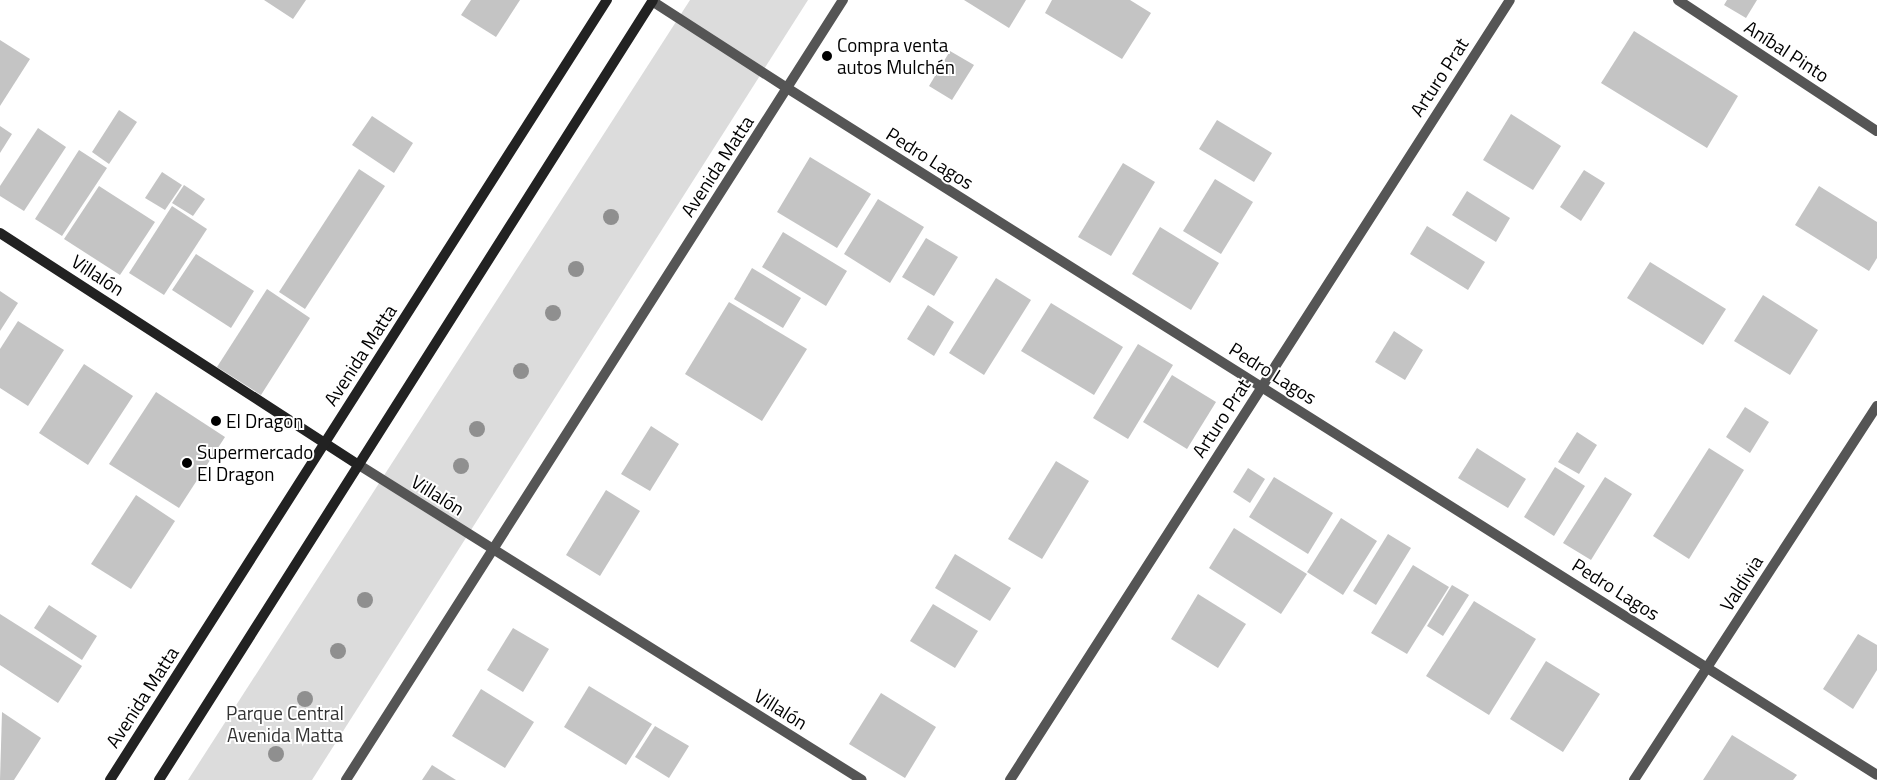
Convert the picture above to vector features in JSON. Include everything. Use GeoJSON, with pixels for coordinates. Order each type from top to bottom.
{"type":"FeatureCollection","features":[{"type":"Feature","properties":{"kind":"main road","name":"Avenida Matta"},"geometry":{"type":"LineString","coordinates":[[110,780],[607,0]]}},
{"type":"Feature","properties":{"kind":"main road"},"geometry":{"type":"LineString","coordinates":[[159,780],[652,0]]}},
{"type":"Feature","properties":{"kind":"main road","name":"Villalón"},"geometry":{"type":"LineString","coordinates":[[0,232],[358,465]]}},
{"type":"Feature","properties":{"kind":"street","name":"Pedro Lagos"},"geometry":{"type":"LineString","coordinates":[[652,0],[787,88],[1877,775]]}},
{"type":"Feature","properties":{"kind":"street","name":"Avenida Matta"},"geometry":{"type":"LineString","coordinates":[[346,780],[843,0]]}},
{"type":"Feature","properties":{"kind":"street","name":"Arturo Prat"},"geometry":{"type":"LineString","coordinates":[[1010,780],[1510,0]]}},
{"type":"Feature","properties":{"kind":"street","name":"Aníbal Pinto"},"geometry":{"type":"LineString","coordinates":[[1678,0],[1877,131]]}},
{"type":"Feature","properties":{"kind":"street","name":"Valdivia"},"geometry":{"type":"LineString","coordinates":[[1634,780],[1877,406]]}},
{"type":"Feature","properties":{"kind":"street","name":"Villalón"},"geometry":{"type":"LineString","coordinates":[[358,465],[862,780]]}},
{"type":"Feature","properties":{"kind":"green space","name":"Parque Central Avenida Matta"},"geometry":{"type":"Polygon","coordinates":[[[690,0],[808,0],[312,780],[188,780],[690,0]]]}},
{"type":"Feature","properties":{"kind":"building"},"geometry":{"type":"Polygon","coordinates":[[[264,0],[306,0],[293,19],[264,0]]]}},
{"type":"Feature","properties":{"kind":"building"},"geometry":{"type":"Polygon","coordinates":[[[471,0],[520,0],[496,37],[461,15],[471,0]]]}},
{"type":"Feature","properties":{"kind":"building"},"geometry":{"type":"Polygon","coordinates":[[[964,0],[1026,0],[1009,28],[964,0]]]}},
{"type":"Feature","properties":{"kind":"building"},"geometry":{"type":"Polygon","coordinates":[[[1052,0],[1130,0],[1151,13],[1122,59],[1045,13],[1052,0]]]}},
{"type":"Feature","properties":{"kind":"building"},"geometry":{"type":"Polygon","coordinates":[[[1727,0],[1757,0],[1746,18],[1724,5],[1727,0]]]}},
{"type":"Feature","properties":{"kind":"building"},"geometry":{"type":"Polygon","coordinates":[[[1634,31],[1738,96],[1707,148],[1601,83],[1634,31]]]}},
{"type":"Feature","properties":{"kind":"building"},"geometry":{"type":"Polygon","coordinates":[[[0,40],[30,59],[0,106],[0,40]]]}},
{"type":"Feature","properties":{"kind":"building"},"geometry":{"type":"Polygon","coordinates":[[[950,51],[974,65],[952,100],[929,86],[950,51]]]}},
{"type":"Feature","properties":{"kind":"building"},"geometry":{"type":"Polygon","coordinates":[[[119,110],[137,122],[109,164],[92,152],[119,110]]]}},
{"type":"Feature","properties":{"kind":"building"},"geometry":{"type":"Polygon","coordinates":[[[1511,114],[1561,146],[1533,190],[1483,160],[1511,114]]]}},
{"type":"Feature","properties":{"kind":"building"},"geometry":{"type":"Polygon","coordinates":[[[372,116],[413,143],[394,173],[352,145],[372,116]]]}},
{"type":"Feature","properties":{"kind":"building"},"geometry":{"type":"Polygon","coordinates":[[[1217,120],[1272,153],[1254,182],[1199,149],[1217,120]]]}},
{"type":"Feature","properties":{"kind":"building"},"geometry":{"type":"Polygon","coordinates":[[[0,126],[12,134],[0,153],[0,126]]]}},
{"type":"Feature","properties":{"kind":"building"},"geometry":{"type":"Polygon","coordinates":[[[38,128],[66,147],[24,211],[0,196],[0,186],[38,128]]]}},
{"type":"Feature","properties":{"kind":"building"},"geometry":{"type":"Polygon","coordinates":[[[79,150],[107,168],[62,236],[35,219],[79,150]]]}},
{"type":"Feature","properties":{"kind":"building"},"geometry":{"type":"Polygon","coordinates":[[[810,157],[871,194],[837,248],[777,212],[810,157]]]}},
{"type":"Feature","properties":{"kind":"building"},"geometry":{"type":"Polygon","coordinates":[[[1123,163],[1155,182],[1111,256],[1078,237],[1123,163]]]}},
{"type":"Feature","properties":{"kind":"building"},"geometry":{"type":"Polygon","coordinates":[[[359,169],[385,186],[305,309],[279,292],[359,169]]]}},
{"type":"Feature","properties":{"kind":"building"},"geometry":{"type":"Polygon","coordinates":[[[1584,170],[1605,183],[1581,221],[1560,207],[1584,170]]]}},
{"type":"Feature","properties":{"kind":"building"},"geometry":{"type":"Polygon","coordinates":[[[162,172],[182,185],[165,210],[145,198],[162,172]]]}},
{"type":"Feature","properties":{"kind":"building"},"geometry":{"type":"Polygon","coordinates":[[[1215,179],[1253,202],[1221,254],[1183,231],[1215,179]]]}},
{"type":"Feature","properties":{"kind":"building"},"geometry":{"type":"Polygon","coordinates":[[[184,185],[205,199],[193,216],[172,203],[184,185]]]}},
{"type":"Feature","properties":{"kind":"building"},"geometry":{"type":"Polygon","coordinates":[[[99,186],[155,222],[120,275],[64,239],[99,186]]]}},
{"type":"Feature","properties":{"kind":"building"},"geometry":{"type":"Polygon","coordinates":[[[1819,186],[1877,222],[1877,258],[1869,271],[1795,225],[1819,186]]]}},
{"type":"Feature","properties":{"kind":"building"},"geometry":{"type":"Polygon","coordinates":[[[1467,191],[1510,218],[1496,242],[1452,215],[1467,191]]]}},
{"type":"Feature","properties":{"kind":"building"},"geometry":{"type":"Polygon","coordinates":[[[878,199],[924,227],[890,283],[844,254],[878,199]]]}},
{"type":"Feature","properties":{"kind":"building"},"geometry":{"type":"Polygon","coordinates":[[[172,206],[207,229],[164,295],[129,273],[172,206]]]}},
{"type":"Feature","properties":{"kind":"building"},"geometry":{"type":"Polygon","coordinates":[[[1427,226],[1485,262],[1468,290],[1410,254],[1427,226]]]}},
{"type":"Feature","properties":{"kind":"building"},"geometry":{"type":"Polygon","coordinates":[[[1160,227],[1219,263],[1191,310],[1132,274],[1160,227]]]}},
{"type":"Feature","properties":{"kind":"building"},"geometry":{"type":"Polygon","coordinates":[[[783,232],[847,271],[826,306],[762,267],[783,232]]]}},
{"type":"Feature","properties":{"kind":"building"},"geometry":{"type":"Polygon","coordinates":[[[926,238],[958,257],[934,296],[902,277],[926,238]]]}},
{"type":"Feature","properties":{"kind":"building"},"geometry":{"type":"Polygon","coordinates":[[[196,254],[254,291],[231,328],[172,290],[196,254]]]}},
{"type":"Feature","properties":{"kind":"building"},"geometry":{"type":"Polygon","coordinates":[[[1650,262],[1726,309],[1703,345],[1627,298],[1650,262]]]}},
{"type":"Feature","properties":{"kind":"building"},"geometry":{"type":"Polygon","coordinates":[[[752,268],[801,298],[783,328],[734,299],[752,268]]]}},
{"type":"Feature","properties":{"kind":"building"},"geometry":{"type":"Polygon","coordinates":[[[996,278],[1031,300],[984,375],[949,353],[996,278]]]}},
{"type":"Feature","properties":{"kind":"building"},"geometry":{"type":"Polygon","coordinates":[[[267,289],[310,318],[261,395],[217,367],[267,289]]]}},
{"type":"Feature","properties":{"kind":"building"},"geometry":{"type":"Polygon","coordinates":[[[0,291],[18,303],[0,331],[0,291]]]}},
{"type":"Feature","properties":{"kind":"building"},"geometry":{"type":"Polygon","coordinates":[[[1763,295],[1818,330],[1790,375],[1734,341],[1763,295]]]}},
{"type":"Feature","properties":{"kind":"building"},"geometry":{"type":"Polygon","coordinates":[[[729,302],[807,349],[762,421],[685,374],[729,302]]]}},
{"type":"Feature","properties":{"kind":"building"},"geometry":{"type":"Polygon","coordinates":[[[1051,303],[1123,347],[1094,395],[1021,351],[1051,303]]]}},
{"type":"Feature","properties":{"kind":"building"},"geometry":{"type":"Polygon","coordinates":[[[928,305],[954,322],[934,356],[907,339],[928,305]]]}},
{"type":"Feature","properties":{"kind":"building"},"geometry":{"type":"Polygon","coordinates":[[[18,321],[64,350],[28,406],[0,388],[0,349],[18,321]]]}},
{"type":"Feature","properties":{"kind":"building"},"geometry":{"type":"Polygon","coordinates":[[[1394,331],[1423,350],[1405,380],[1375,362],[1394,331]]]}},
{"type":"Feature","properties":{"kind":"building"},"geometry":{"type":"Polygon","coordinates":[[[1138,344],[1173,365],[1128,439],[1093,418],[1138,344]]]}},
{"type":"Feature","properties":{"kind":"building"},"geometry":{"type":"Polygon","coordinates":[[[84,364],[133,396],[88,465],[39,433],[84,364]]]}},
{"type":"Feature","properties":{"kind":"building"},"geometry":{"type":"Polygon","coordinates":[[[1172,375],[1216,402],[1187,449],[1143,422],[1172,375]]]}},
{"type":"Feature","properties":{"kind":"building"},"geometry":{"type":"Polygon","coordinates":[[[156,392],[225,437],[179,508],[109,464],[156,392]]]}},
{"type":"Feature","properties":{"kind":"building"},"geometry":{"type":"Polygon","coordinates":[[[1745,407],[1769,422],[1750,453],[1726,437],[1745,407]]]}},
{"type":"Feature","properties":{"kind":"building"},"geometry":{"type":"Polygon","coordinates":[[[651,426],[679,444],[650,491],[621,474],[651,426]]]}},
{"type":"Feature","properties":{"kind":"building"},"geometry":{"type":"Polygon","coordinates":[[[1577,432],[1597,445],[1579,474],[1558,462],[1577,432]]]}},
{"type":"Feature","properties":{"kind":"building"},"geometry":{"type":"Polygon","coordinates":[[[1477,448],[1526,479],[1508,508],[1458,478],[1477,448]]]}},
{"type":"Feature","properties":{"kind":"building"},"geometry":{"type":"Polygon","coordinates":[[[1709,448],[1744,470],[1689,559],[1653,536],[1709,448]]]}},
{"type":"Feature","properties":{"kind":"building"},"geometry":{"type":"Polygon","coordinates":[[[1056,461],[1089,481],[1042,559],[1008,539],[1056,461]]]}},
{"type":"Feature","properties":{"kind":"building"},"geometry":{"type":"Polygon","coordinates":[[[1555,467],[1585,486],[1554,536],[1524,517],[1555,467]]]}},
{"type":"Feature","properties":{"kind":"building"},"geometry":{"type":"Polygon","coordinates":[[[1248,468],[1265,479],[1250,503],[1233,492],[1248,468]]]}},
{"type":"Feature","properties":{"kind":"building"},"geometry":{"type":"Polygon","coordinates":[[[1274,477],[1333,513],[1308,554],[1249,517],[1274,477]]]}},
{"type":"Feature","properties":{"kind":"building"},"geometry":{"type":"Polygon","coordinates":[[[1605,477],[1632,494],[1591,560],[1563,543],[1605,477]]]}},
{"type":"Feature","properties":{"kind":"building"},"geometry":{"type":"Polygon","coordinates":[[[606,490],[640,511],[600,576],[566,555],[606,490]]]}},
{"type":"Feature","properties":{"kind":"building"},"geometry":{"type":"Polygon","coordinates":[[[136,495],[175,521],[131,589],[91,564],[136,495]]]}},
{"type":"Feature","properties":{"kind":"building"},"geometry":{"type":"Polygon","coordinates":[[[1341,518],[1377,541],[1343,595],[1307,572],[1341,518]]]}},
{"type":"Feature","properties":{"kind":"building"},"geometry":{"type":"Polygon","coordinates":[[[1234,528],[1307,574],[1281,614],[1209,568],[1234,528]]]}},
{"type":"Feature","properties":{"kind":"building"},"geometry":{"type":"Polygon","coordinates":[[[1388,534],[1411,548],[1376,605],[1353,591],[1388,534]]]}},
{"type":"Feature","properties":{"kind":"building"},"geometry":{"type":"Polygon","coordinates":[[[955,554],[1011,588],[990,621],[935,588],[955,554]]]}},
{"type":"Feature","properties":{"kind":"building"},"geometry":{"type":"Polygon","coordinates":[[[1413,565],[1449,587],[1407,654],[1371,633],[1413,565]]]}},
{"type":"Feature","properties":{"kind":"building"},"geometry":{"type":"Polygon","coordinates":[[[1452,585],[1469,595],[1443,636],[1427,626],[1452,585]]]}},
{"type":"Feature","properties":{"kind":"building"},"geometry":{"type":"Polygon","coordinates":[[[1198,594],[1246,624],[1218,668],[1171,639],[1198,594]]]}},
{"type":"Feature","properties":{"kind":"building"},"geometry":{"type":"Polygon","coordinates":[[[1474,601],[1536,639],[1489,715],[1426,676],[1474,601]]]}},
{"type":"Feature","properties":{"kind":"building"},"geometry":{"type":"Polygon","coordinates":[[[933,604],[978,631],[955,668],[910,641],[933,604]]]}},
{"type":"Feature","properties":{"kind":"building"},"geometry":{"type":"Polygon","coordinates":[[[49,605],[97,636],[82,660],[34,628],[49,605]]]}},
{"type":"Feature","properties":{"kind":"building"},"geometry":{"type":"Polygon","coordinates":[[[0,614],[82,666],[58,703],[0,665],[0,614]]]}},
{"type":"Feature","properties":{"kind":"building"},"geometry":{"type":"Polygon","coordinates":[[[513,628],[549,649],[523,692],[487,670],[513,628]]]}},
{"type":"Feature","properties":{"kind":"building"},"geometry":{"type":"Polygon","coordinates":[[[1858,634],[1877,645],[1877,670],[1853,709],[1823,689],[1858,634]]]}},
{"type":"Feature","properties":{"kind":"building"},"geometry":{"type":"Polygon","coordinates":[[[1546,661],[1600,694],[1563,752],[1510,719],[1546,661]]]}},
{"type":"Feature","properties":{"kind":"building"},"geometry":{"type":"Polygon","coordinates":[[[589,686],[652,724],[626,765],[564,727],[589,686]]]}},
{"type":"Feature","properties":{"kind":"building"},"geometry":{"type":"Polygon","coordinates":[[[481,689],[534,722],[505,768],[452,736],[481,689]]]}},
{"type":"Feature","properties":{"kind":"building"},"geometry":{"type":"Polygon","coordinates":[[[881,693],[936,727],[905,778],[849,744],[881,693]]]}},
{"type":"Feature","properties":{"kind":"building"},"geometry":{"type":"Polygon","coordinates":[[[2,712],[41,738],[14,780],[0,780],[2,712]]]}},
{"type":"Feature","properties":{"kind":"building"},"geometry":{"type":"Polygon","coordinates":[[[655,726],[689,746],[669,778],[635,757],[655,726]]]}},
{"type":"Feature","properties":{"kind":"building"},"geometry":{"type":"Polygon","coordinates":[[[1732,735],[1797,775],[1793,780],[1703,780],[1732,735]]]}},
{"type":"Feature","properties":{"kind":"building"},"geometry":{"type":"Polygon","coordinates":[[[432,765],[456,780],[422,780],[432,765]]]}},
{"type":"Feature","properties":{"kind":"place","name":"Compra venta autos Mulchén"},"geometry":{"type":"Point","coordinates":[827,56]}},
{"type":"Feature","properties":{"kind":"place","name":"El Dragon"},"geometry":{"type":"Point","coordinates":[216,421]}},
{"type":"Feature","properties":{"kind":"place","name":"Supermercado El Dragon"},"geometry":{"type":"Point","coordinates":[187,463]}}]}
